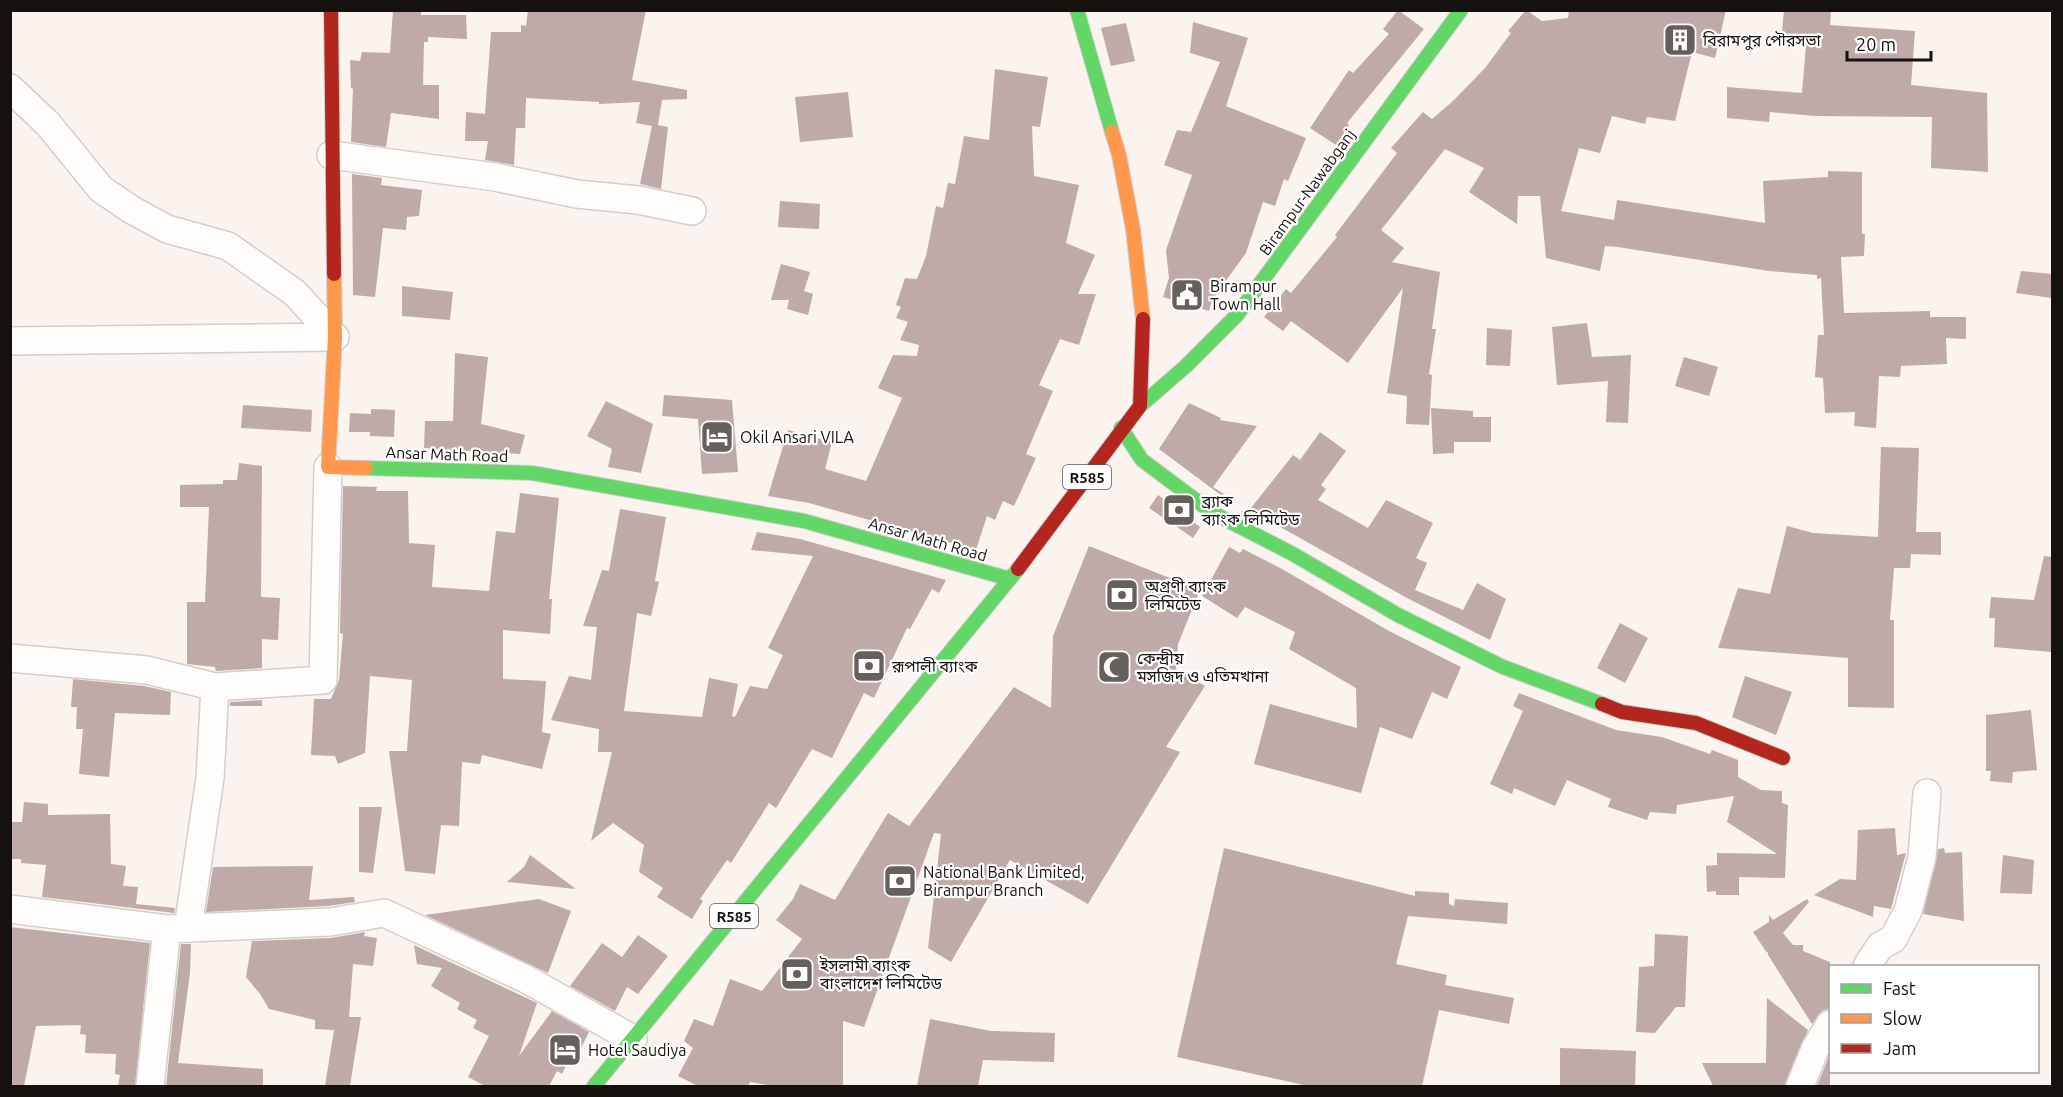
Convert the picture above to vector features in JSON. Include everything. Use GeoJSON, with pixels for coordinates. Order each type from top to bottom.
{"type":"FeatureCollection","features":[{"type":"Feature","properties":{"kind":"street"},"geometry":{"type":"LineString","coordinates":[[10,658],[147,670],[215,687],[323,680],[328,467],[335,337],[331,10]]}},
{"type":"Feature","properties":{"kind":"street"},"geometry":{"type":"LineString","coordinates":[[1077,10],[1096,84],[1119,155],[1133,230],[1143,309],[1140,406]]}},
{"type":"Feature","properties":{"kind":"street","name":"Birampur-Nawabganj"},"geometry":{"type":"LineString","coordinates":[[1140,406],[1186,366],[1237,315],[1461,10]]}},
{"type":"Feature","properties":{"kind":"street"},"geometry":{"type":"LineString","coordinates":[[10,88],[48,124],[102,189],[167,229],[228,246],[295,294],[335,337]]}},
{"type":"Feature","properties":{"kind":"street"},"geometry":{"type":"LineString","coordinates":[[331,155],[495,177],[577,194],[638,200],[692,211]]}},
{"type":"Feature","properties":{"kind":"street"},"geometry":{"type":"LineString","coordinates":[[10,341],[335,337]]}},
{"type":"Feature","properties":{"kind":"street","name":"R585"},"geometry":{"type":"LineString","coordinates":[[594,1086],[1010,579],[1066,508],[1121,428],[1140,406]]}},
{"type":"Feature","properties":{"kind":"street"},"geometry":{"type":"LineString","coordinates":[[1121,428],[1142,460],[1213,513],[1291,553],[1398,615],[1503,667],[1622,712],[1696,723],[1783,758]]}},
{"type":"Feature","properties":{"kind":"street","name":"Ansar Math Road"},"geometry":{"type":"LineString","coordinates":[[328,467],[532,473],[804,521],[1010,579]]}},
{"type":"Feature","properties":{"kind":"street"},"geometry":{"type":"LineString","coordinates":[[150,1086],[178,928],[210,778],[215,687]]}},
{"type":"Feature","properties":{"kind":"street"},"geometry":{"type":"LineString","coordinates":[[1868,965],[1880,946],[1893,939],[1908,911],[1922,857],[1927,793]]}},
{"type":"Feature","properties":{"kind":"street"},"geometry":{"type":"LineString","coordinates":[[10,909],[178,928],[330,922],[384,913],[526,979],[633,1039]]}},
{"type":"Feature","properties":{"kind":"street"},"geometry":{"type":"LineString","coordinates":[[1800,1086],[1815,1049],[1829,1026]]}},
{"type":"Feature","properties":{"kind":"building"},"geometry":{"type":"Polygon","coordinates":[[[393,10],[421,10],[421,15],[466,15],[467,39],[428,37],[428,42],[424,42],[423,85],[439,85],[439,119],[391,113],[386,147],[351,142],[353,89],[351,88],[350,60],[360,61],[362,52],[390,53],[393,10]]]}},
{"type":"Feature","properties":{"kind":"building"},"geometry":{"type":"Polygon","coordinates":[[[528,10],[646,10],[632,80],[687,90],[687,99],[662,100],[658,125],[668,127],[661,189],[640,184],[652,126],[636,123],[640,102],[599,104],[599,102],[526,98],[525,128],[516,128],[514,165],[485,160],[488,141],[465,141],[466,112],[485,114],[491,32],[521,32],[521,25],[526,26],[528,10]]]}},
{"type":"Feature","properties":{"kind":"building"},"geometry":{"type":"Polygon","coordinates":[[[1398,10],[1424,29],[1347,123],[1349,125],[1336,145],[1310,128],[1349,70],[1353,73],[1389,34],[1383,29],[1398,10]]]}},
{"type":"Feature","properties":{"kind":"building"},"geometry":{"type":"Polygon","coordinates":[[[1526,10],[1542,21],[1568,18],[1569,10],[1726,10],[1715,58],[1692,52],[1675,121],[1647,117],[1645,124],[1612,116],[1600,153],[1579,148],[1561,211],[1614,220],[1617,200],[1765,223],[1763,181],[1828,177],[1828,171],[1862,172],[1864,256],[1841,257],[1844,313],[1930,311],[1930,317],[1966,317],[1966,339],[1946,338],[1947,364],[1901,366],[1900,377],[1879,376],[1876,428],[1854,426],[1855,412],[1825,413],[1823,378],[1815,377],[1818,335],[1824,335],[1821,278],[1817,279],[1817,275],[1769,271],[1605,246],[1600,271],[1546,258],[1540,196],[1518,196],[1517,224],[1469,192],[1484,168],[1445,149],[1381,230],[1404,248],[1392,262],[1440,272],[1432,329],[1436,329],[1429,374],[1432,375],[1429,425],[1406,424],[1407,396],[1387,393],[1403,288],[1348,363],[1291,321],[1283,331],[1264,317],[1286,289],[1291,293],[1337,237],[1335,235],[1397,153],[1391,148],[1423,112],[1432,119],[1453,101],[1485,68],[1511,33],[1508,31],[1526,10]]]}},
{"type":"Feature","properties":{"kind":"building"},"geometry":{"type":"Polygon","coordinates":[[[1784,10],[1831,10],[1830,25],[1915,31],[1911,85],[1987,93],[1988,172],[1931,168],[1932,117],[1815,116],[1770,112],[1769,122],[1727,118],[1727,87],[1802,93],[1806,45],[1781,43],[1784,10]]]}},
{"type":"Feature","properties":{"kind":"building"},"geometry":{"type":"Polygon","coordinates":[[[1193,22],[1248,38],[1226,106],[1306,138],[1288,181],[1284,179],[1275,206],[1263,202],[1246,253],[1212,300],[1209,311],[1163,297],[1169,278],[1166,250],[1192,175],[1164,165],[1177,130],[1191,132],[1220,62],[1190,53],[1193,22]]]}},
{"type":"Feature","properties":{"kind":"building"},"geometry":{"type":"Polygon","coordinates":[[[1126,23],[1135,61],[1111,66],[1101,28],[1126,23]]]}},
{"type":"Feature","properties":{"kind":"building"},"geometry":{"type":"Polygon","coordinates":[[[995,69],[1048,77],[1040,127],[1032,126],[1034,176],[1079,185],[1066,243],[1095,255],[1078,294],[1096,294],[1079,345],[1060,339],[1039,385],[1053,391],[1026,454],[1036,458],[1014,506],[1003,501],[995,520],[987,516],[976,550],[809,503],[768,496],[788,430],[832,442],[825,469],[866,481],[902,398],[878,388],[893,355],[917,356],[919,345],[900,340],[908,322],[896,318],[901,307],[896,305],[905,278],[917,279],[926,256],[936,206],[943,208],[948,183],[955,184],[964,136],[989,140],[995,69]]]}},
{"type":"Feature","properties":{"kind":"building"},"geometry":{"type":"Polygon","coordinates":[[[848,92],[853,137],[800,142],[795,97],[848,92]]]}},
{"type":"Feature","properties":{"kind":"building"},"geometry":{"type":"Polygon","coordinates":[[[352,174],[382,178],[381,185],[422,190],[419,216],[407,217],[406,230],[383,228],[375,297],[353,295],[352,174]]]}},
{"type":"Feature","properties":{"kind":"building"},"geometry":{"type":"Polygon","coordinates":[[[780,201],[820,204],[819,229],[778,227],[780,201]]]}},
{"type":"Feature","properties":{"kind":"building"},"geometry":{"type":"Polygon","coordinates":[[[781,264],[810,272],[804,291],[813,294],[808,315],[787,309],[789,300],[771,300],[781,264]]]}},
{"type":"Feature","properties":{"kind":"building"},"geometry":{"type":"Polygon","coordinates":[[[2021,271],[2052,274],[2052,298],[2016,293],[2021,271]]]}},
{"type":"Feature","properties":{"kind":"building"},"geometry":{"type":"Polygon","coordinates":[[[402,286],[453,292],[450,320],[402,316],[402,286]]]}},
{"type":"Feature","properties":{"kind":"building"},"geometry":{"type":"Polygon","coordinates":[[[1587,323],[1592,357],[1631,355],[1628,423],[1606,422],[1608,381],[1557,385],[1552,327],[1587,323]]]}},
{"type":"Feature","properties":{"kind":"building"},"geometry":{"type":"Polygon","coordinates":[[[1487,328],[1512,330],[1510,366],[1486,365],[1487,328]]]}},
{"type":"Feature","properties":{"kind":"building"},"geometry":{"type":"Polygon","coordinates":[[[455,353],[488,357],[481,424],[525,435],[520,454],[424,448],[425,421],[453,421],[455,353]]]}},
{"type":"Feature","properties":{"kind":"building"},"geometry":{"type":"Polygon","coordinates":[[[1684,357],[1718,367],[1709,396],[1675,386],[1684,357]]]}},
{"type":"Feature","properties":{"kind":"building","name":"Okil Ansari VILA"},"geometry":{"type":"Polygon","coordinates":[[[664,395],[732,400],[738,472],[702,474],[698,419],[662,416],[664,395]]]}},
{"type":"Feature","properties":{"kind":"building"},"geometry":{"type":"Polygon","coordinates":[[[606,401],[653,424],[641,473],[608,467],[612,449],[587,436],[606,401]]]}},
{"type":"Feature","properties":{"kind":"building"},"geometry":{"type":"Polygon","coordinates":[[[1189,403],[1221,418],[1220,420],[1257,426],[1213,487],[1224,494],[1222,496],[1159,449],[1189,403]]]}},
{"type":"Feature","properties":{"kind":"building"},"geometry":{"type":"Polygon","coordinates":[[[243,405],[312,410],[311,432],[241,428],[243,405]]]}},
{"type":"Feature","properties":{"kind":"building"},"geometry":{"type":"Polygon","coordinates":[[[1431,408],[1473,411],[1473,417],[1491,417],[1491,442],[1454,442],[1454,453],[1433,454],[1431,408]]]}},
{"type":"Feature","properties":{"kind":"building"},"geometry":{"type":"Polygon","coordinates":[[[371,409],[395,410],[394,437],[370,436],[370,432],[349,432],[350,413],[371,414],[371,409]]]}},
{"type":"Feature","properties":{"kind":"building"},"geometry":{"type":"Polygon","coordinates":[[[1320,432],[1346,451],[1321,485],[1326,489],[1318,500],[1368,528],[1386,500],[1433,523],[1416,558],[1427,563],[1415,590],[1463,610],[1477,583],[1506,599],[1490,640],[1407,598],[1264,518],[1251,508],[1293,455],[1300,460],[1320,432]]]}},
{"type":"Feature","properties":{"kind":"building"},"geometry":{"type":"Polygon","coordinates":[[[1881,447],[1919,448],[1916,532],[1941,532],[1941,555],[1911,554],[1910,568],[1894,568],[1890,620],[1894,620],[1894,708],[1848,707],[1848,658],[1718,648],[1738,588],[1770,594],[1787,526],[1813,533],[1878,537],[1881,447]]]}},
{"type":"Feature","properties":{"kind":"building"},"geometry":{"type":"Polygon","coordinates":[[[239,463],[262,466],[261,597],[280,598],[278,640],[262,639],[262,668],[216,671],[215,667],[187,664],[187,602],[205,602],[209,507],[180,507],[180,485],[223,484],[223,480],[237,480],[239,463]]]}},
{"type":"Feature","properties":{"kind":"building"},"geometry":{"type":"Polygon","coordinates":[[[343,486],[377,487],[376,491],[408,491],[409,543],[435,545],[432,587],[489,591],[496,531],[515,533],[520,493],[559,498],[549,599],[552,599],[550,634],[503,630],[503,679],[546,681],[542,732],[551,734],[542,769],[482,755],[480,764],[462,762],[459,826],[441,825],[435,874],[405,871],[389,751],[407,751],[412,680],[370,676],[365,753],[338,764],[335,756],[311,755],[314,699],[331,699],[339,680],[343,634],[340,633],[343,486]]]}},
{"type":"Feature","properties":{"kind":"building"},"geometry":{"type":"Polygon","coordinates":[[[1158,495],[1200,527],[1193,538],[1149,508],[1158,495]]]}},
{"type":"Feature","properties":{"kind":"building"},"geometry":{"type":"Polygon","coordinates":[[[620,509],[666,517],[655,581],[659,582],[651,616],[637,613],[624,711],[702,717],[709,678],[738,684],[732,716],[735,717],[750,686],[767,689],[783,655],[768,648],[813,556],[751,550],[757,532],[800,539],[946,580],[939,593],[932,589],[910,629],[907,628],[874,698],[864,693],[832,758],[812,749],[776,808],[769,803],[731,863],[727,860],[700,899],[703,901],[692,919],[657,897],[663,888],[639,872],[644,845],[613,823],[591,841],[612,752],[598,752],[599,729],[551,720],[569,676],[591,680],[597,627],[583,626],[602,570],[609,571],[620,509]]]}},
{"type":"Feature","properties":{"kind":"building"},"geometry":{"type":"Polygon","coordinates":[[[1089,546],[1200,590],[1178,644],[1176,669],[1205,686],[1166,747],[1180,752],[1088,904],[1010,860],[951,962],[928,948],[941,834],[934,833],[864,1027],[843,1021],[843,1086],[772,1086],[750,1082],[748,1086],[698,1086],[678,1076],[693,1048],[684,1041],[694,1019],[713,1026],[730,979],[762,991],[802,939],[776,920],[793,899],[800,884],[835,900],[888,813],[909,826],[1014,687],[1051,708],[1053,636],[1089,546]]]}},
{"type":"Feature","properties":{"kind":"building"},"geometry":{"type":"Polygon","coordinates":[[[1229,547],[1240,553],[1243,549],[1282,569],[1389,631],[1461,667],[1447,699],[1432,692],[1412,739],[1380,727],[1361,793],[1254,764],[1270,704],[1357,728],[1356,688],[1289,649],[1295,632],[1245,607],[1237,618],[1202,596],[1229,547]]]}},
{"type":"Feature","properties":{"kind":"building"},"geometry":{"type":"Polygon","coordinates":[[[2044,556],[2052,557],[2052,652],[1994,647],[1995,618],[1989,618],[1991,597],[2034,600],[2044,556]]]}},
{"type":"Feature","properties":{"kind":"building"},"geometry":{"type":"Polygon","coordinates":[[[1620,623],[1648,638],[1625,683],[1597,668],[1620,623]]]}},
{"type":"Feature","properties":{"kind":"building"},"geometry":{"type":"Polygon","coordinates":[[[1745,676],[1792,692],[1776,735],[1732,717],[1745,676]]]}},
{"type":"Feature","properties":{"kind":"building"},"geometry":{"type":"Polygon","coordinates":[[[73,679],[144,686],[171,692],[170,715],[115,713],[109,777],[79,774],[83,729],[76,729],[77,707],[71,707],[73,679]]]}},
{"type":"Feature","properties":{"kind":"building"},"geometry":{"type":"Polygon","coordinates":[[[1519,693],[1616,730],[1662,737],[1710,754],[1712,750],[1738,760],[1738,777],[1761,790],[1782,791],[1782,803],[1788,805],[1785,878],[1739,877],[1739,895],[1716,895],[1716,891],[1707,892],[1706,866],[1717,865],[1717,853],[1777,854],[1727,822],[1734,796],[1677,805],[1676,814],[1650,812],[1647,820],[1608,807],[1611,799],[1567,780],[1555,806],[1514,788],[1512,794],[1490,784],[1523,711],[1513,706],[1519,693]]]}},
{"type":"Feature","properties":{"kind":"building"},"geometry":{"type":"Polygon","coordinates":[[[262,700],[262,706],[230,706],[230,702],[262,700]]]}},
{"type":"Feature","properties":{"kind":"building"},"geometry":{"type":"Polygon","coordinates":[[[2031,710],[2037,770],[2013,772],[2012,783],[1990,781],[1991,771],[1986,771],[1986,715],[2031,710]]]}},
{"type":"Feature","properties":{"kind":"building"},"geometry":{"type":"Polygon","coordinates":[[[24,802],[48,804],[48,815],[110,814],[111,864],[126,866],[123,886],[138,887],[136,904],[175,908],[174,913],[42,897],[46,865],[21,863],[21,859],[10,859],[10,822],[22,822],[24,802]]]}},
{"type":"Feature","properties":{"kind":"building"},"geometry":{"type":"Polygon","coordinates":[[[359,807],[382,807],[373,873],[359,872],[359,807]]]}},
{"type":"Feature","properties":{"kind":"building"},"geometry":{"type":"Polygon","coordinates":[[[1895,828],[1897,855],[1906,853],[1891,909],[1874,906],[1873,917],[1814,895],[1840,879],[1856,880],[1858,830],[1895,828]]]}},
{"type":"Feature","properties":{"kind":"building"},"geometry":{"type":"Polygon","coordinates":[[[1224,848],[1415,896],[1415,891],[1449,893],[1449,904],[1454,906],[1455,899],[1508,903],[1507,924],[1408,916],[1396,964],[1447,975],[1445,985],[1514,998],[1509,1024],[1439,1010],[1422,1086],[1308,1086],[1177,1057],[1224,848]]]}},
{"type":"Feature","properties":{"kind":"building"},"geometry":{"type":"Polygon","coordinates":[[[1944,848],[1945,853],[1962,852],[1964,921],[1923,914],[1938,849],[1944,848]]]}},
{"type":"Feature","properties":{"kind":"building"},"geometry":{"type":"Polygon","coordinates":[[[530,855],[576,889],[507,882],[524,867],[530,855]]]}},
{"type":"Feature","properties":{"kind":"building"},"geometry":{"type":"Polygon","coordinates":[[[2003,855],[2034,860],[2032,894],[2000,893],[2003,855]]]}},
{"type":"Feature","properties":{"kind":"building"},"geometry":{"type":"Polygon","coordinates":[[[313,866],[309,900],[354,897],[355,902],[328,906],[206,912],[213,867],[313,866]]]}},
{"type":"Feature","properties":{"kind":"building"},"geometry":{"type":"Polygon","coordinates":[[[539,899],[571,911],[548,973],[425,915],[539,899]]]}},
{"type":"Feature","properties":{"kind":"building"},"geometry":{"type":"Polygon","coordinates":[[[1807,899],[1809,902],[1783,933],[1793,945],[1803,945],[1803,951],[1830,962],[1829,1008],[1822,1011],[1812,1024],[1768,955],[1768,951],[1767,953],[1753,932],[1769,922],[1769,915],[1773,920],[1807,899]]]}},
{"type":"Feature","properties":{"kind":"building"},"geometry":{"type":"Polygon","coordinates":[[[10,927],[150,943],[135,1086],[118,1086],[120,1075],[115,1074],[116,1054],[85,1053],[86,1035],[80,1034],[81,1025],[36,1026],[24,1086],[10,1086],[10,927]]]}},
{"type":"Feature","properties":{"kind":"building"},"geometry":{"type":"Polygon","coordinates":[[[365,932],[364,936],[377,938],[373,966],[353,964],[349,1017],[361,1017],[350,1086],[325,1086],[334,1030],[315,1029],[315,1020],[269,1009],[246,977],[252,941],[331,938],[365,932]]]}},
{"type":"Feature","properties":{"kind":"building"},"geometry":{"type":"Polygon","coordinates":[[[1655,934],[1688,936],[1685,1007],[1676,1007],[1655,1033],[1636,1032],[1639,967],[1654,966],[1655,934]]]}},
{"type":"Feature","properties":{"kind":"building"},"geometry":{"type":"Polygon","coordinates":[[[638,935],[668,956],[638,994],[627,987],[615,1011],[570,986],[602,943],[622,957],[638,935]]]}},
{"type":"Feature","properties":{"kind":"building"},"geometry":{"type":"Polygon","coordinates":[[[181,944],[191,944],[190,973],[178,1063],[263,1069],[263,1086],[166,1086],[181,944]]]}},
{"type":"Feature","properties":{"kind":"building"},"geometry":{"type":"Polygon","coordinates":[[[414,945],[537,1003],[519,1056],[552,1011],[589,1032],[581,1048],[576,1045],[562,1074],[557,1071],[549,1086],[485,1086],[468,1077],[489,1036],[473,1028],[477,1020],[457,1009],[460,1003],[431,986],[442,968],[417,964],[414,945]]]}},
{"type":"Feature","properties":{"kind":"building"},"geometry":{"type":"Polygon","coordinates":[[[1767,998],[1808,1030],[1785,1086],[1713,1086],[1702,1063],[1766,1063],[1767,998]]]}},
{"type":"Feature","properties":{"kind":"building"},"geometry":{"type":"Polygon","coordinates":[[[930,1019],[991,1031],[1055,1033],[1054,1062],[983,1060],[978,1086],[917,1086],[930,1019]]]}},
{"type":"Feature","properties":{"kind":"building"},"geometry":{"type":"Polygon","coordinates":[[[1560,1048],[1636,1051],[1635,1086],[1560,1086],[1560,1048]]]}},
{"type":"Feature","properties":{"kind":"building"},"geometry":{"type":"Polygon","coordinates":[[[1829,1056],[1830,1086],[1817,1086],[1829,1056]]]}},
{"type":"Feature","properties":{"kind":"traffic: fast"},"geometry":{"type":"LineString","coordinates":[[1077,10],[1112,132]]}},
{"type":"Feature","properties":{"kind":"traffic: fast"},"geometry":{"type":"LineString","coordinates":[[1140,406],[1186,366],[1237,315],[1461,10]]}},
{"type":"Feature","properties":{"kind":"traffic: fast"},"geometry":{"type":"LineString","coordinates":[[1121,428],[1142,460],[1213,513],[1291,553],[1398,615],[1503,667],[1602,704]]}},
{"type":"Feature","properties":{"kind":"traffic: fast"},"geometry":{"type":"LineString","coordinates":[[366,468],[532,473],[804,521],[1010,579]]}},
{"type":"Feature","properties":{"kind":"traffic: fast"},"geometry":{"type":"LineString","coordinates":[[594,1086],[1018,569]]}},
{"type":"Feature","properties":{"kind":"traffic: slow"},"geometry":{"type":"LineString","coordinates":[[1112,132],[1119,155],[1133,229],[1143,319]]}},
{"type":"Feature","properties":{"kind":"traffic: slow"},"geometry":{"type":"LineString","coordinates":[[334,274],[335,337],[328,467],[366,468]]}},
{"type":"Feature","properties":{"kind":"traffic: jam"},"geometry":{"type":"LineString","coordinates":[[331,10],[334,274]]}},
{"type":"Feature","properties":{"kind":"traffic: jam"},"geometry":{"type":"LineString","coordinates":[[1018,569],[1140,406],[1143,319]]}},
{"type":"Feature","properties":{"kind":"traffic: jam"},"geometry":{"type":"LineString","coordinates":[[1602,704],[1622,712],[1696,723],[1783,758]]}},
{"type":"Feature","properties":{"kind":"place","name":"বিরামপুর পৌরসভা"},"geometry":{"type":"Point","coordinates":[1680,40]}},
{"type":"Feature","properties":{"kind":"place","name":"Birampur Town Hall"},"geometry":{"type":"Point","coordinates":[1187,295]}},
{"type":"Feature","properties":{"kind":"place","name":"Okil Ansari VILA"},"geometry":{"type":"Point","coordinates":[717,437]}},
{"type":"Feature","properties":{"kind":"place","name":"ব্র্যাক ব্যাংক লিমিটেড"},"geometry":{"type":"Point","coordinates":[1179,510]}},
{"type":"Feature","properties":{"kind":"place","name":"অগ্রণী ব্যাংক লিমিটেড"},"geometry":{"type":"Point","coordinates":[1122,595]}},
{"type":"Feature","properties":{"kind":"place","name":"রূপালী ব্যাংক"},"geometry":{"type":"Point","coordinates":[869,666]}},
{"type":"Feature","properties":{"kind":"place","name":"কেন্দ্রীয় মসজিদ ও এতিমখানা"},"geometry":{"type":"Point","coordinates":[1114,667]}},
{"type":"Feature","properties":{"kind":"place","name":"National Bank Limited, Birampur Branch"},"geometry":{"type":"Point","coordinates":[900,881]}},
{"type":"Feature","properties":{"kind":"place","name":"ইসলামী ব্যাংক বাংলাদেশ লিমিটেড"},"geometry":{"type":"Point","coordinates":[797,974]}},
{"type":"Feature","properties":{"kind":"place","name":"Hotel Saudiya"},"geometry":{"type":"Point","coordinates":[565,1050]}}]}
